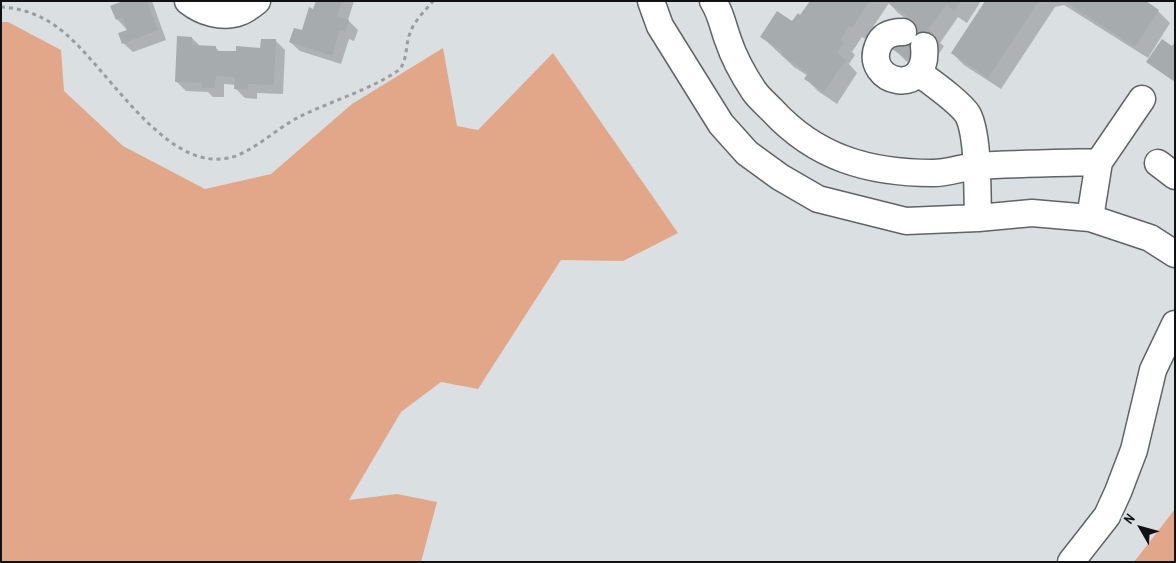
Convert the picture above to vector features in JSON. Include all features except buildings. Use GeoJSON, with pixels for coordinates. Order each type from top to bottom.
{"type":"FeatureCollection","features":[{"type":"Feature","properties":{"kind":"street"},"geometry":{"type":"LineString","coordinates":[[188,1],[210,13],[227,15],[241,12],[257,1]]}},
{"type":"Feature","properties":{"kind":"street"},"geometry":{"type":"LineString","coordinates":[[651,1],[660,26],[721,124],[747,153],[780,177],[818,199],[906,221],[978,218],[1032,213],[1090,218],[1150,238],[1175,254]]}},
{"type":"Feature","properties":{"kind":"street"},"geometry":{"type":"LineString","coordinates":[[713,1],[721,17],[728,41],[740,67],[755,92],[783,122],[811,144],[842,159],[872,168],[935,173],[976,166],[1099,162]]}},
{"type":"Feature","properties":{"kind":"street"},"geometry":{"type":"LineString","coordinates":[[893,32],[913,39],[925,58],[919,73],[904,81],[887,78],[877,64],[876,57],[880,42],[893,32]]}},
{"type":"Feature","properties":{"kind":"street"},"geometry":{"type":"LineString","coordinates":[[919,73],[943,90],[968,115],[974,142],[978,218]]}},
{"type":"Feature","properties":{"kind":"street"},"geometry":{"type":"LineString","coordinates":[[1090,218],[1099,162],[1142,99]]}},
{"type":"Feature","properties":{"kind":"street"},"geometry":{"type":"LineString","coordinates":[[1071,562],[1107,516],[1118,492],[1134,450],[1153,370],[1175,324]]}},
{"type":"Feature","properties":{"kind":"path"},"geometry":{"type":"LineString","coordinates":[[1,6],[18,8],[58,28],[85,53],[157,132],[186,151],[200,157],[217,160],[230,158],[242,153],[289,122],[399,70],[405,60],[412,28],[433,1]]}},
{"type":"Feature","properties":{"kind":"shaded area"},"geometry":{"type":"Polygon","coordinates":[[[1,22],[8,22],[61,50],[64,91],[123,146],[205,189],[271,174],[352,104],[443,48],[457,126],[478,130],[553,53],[678,233],[623,261],[561,260],[478,389],[441,382],[401,412],[349,500],[397,494],[437,502],[421,562],[1,562],[1,22]]]}},
{"type":"Feature","properties":{"kind":"shaded area"},"geometry":{"type":"Polygon","coordinates":[[[1175,509],[1175,562],[1134,562],[1175,509]]]}}]}
